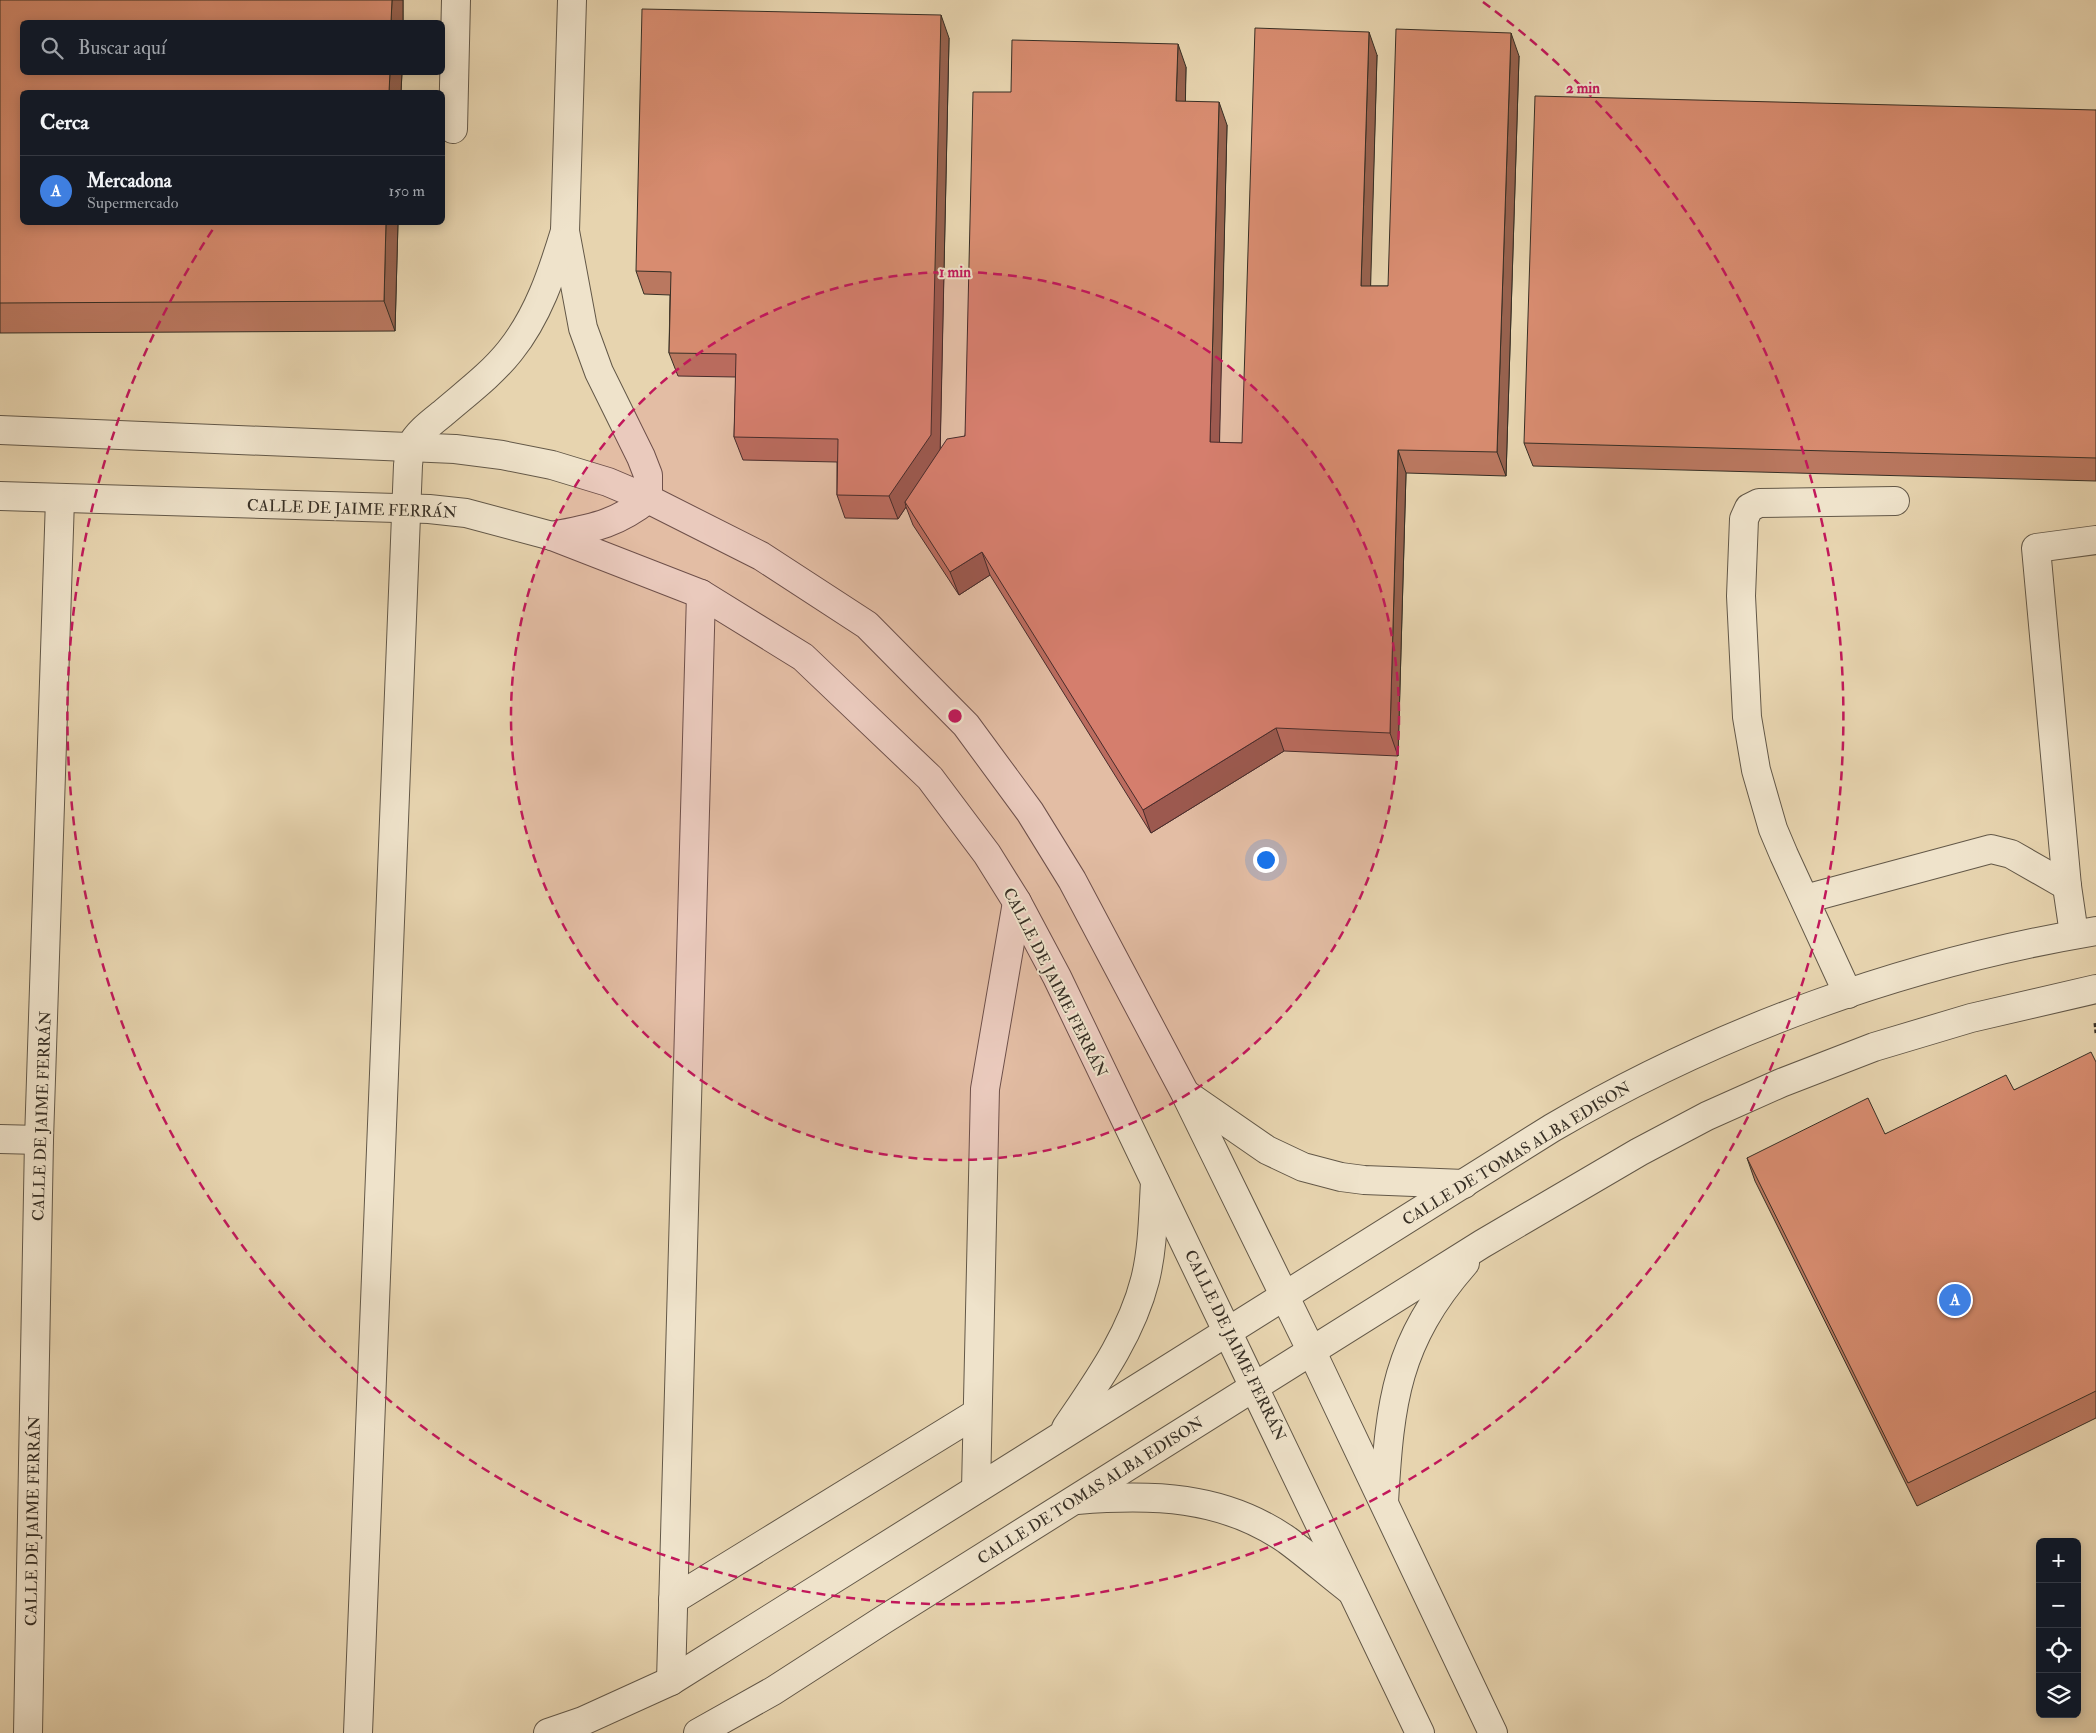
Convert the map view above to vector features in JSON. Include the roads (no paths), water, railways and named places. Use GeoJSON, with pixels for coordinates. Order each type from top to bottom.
{"type":"FeatureCollection","features":[{"type":"Feature","properties":{"kind":"street"},"geometry":{"type":"LineString","coordinates":[[453,129],[456,0]]}},
{"type":"Feature","properties":{"kind":"street"},"geometry":{"type":"LineString","coordinates":[[572,0],[565,231],[583,328],[599,372],[648,475],[648,499]]}},
{"type":"Feature","properties":{"kind":"street"},"geometry":{"type":"LineString","coordinates":[[358,1733],[405,508],[411,446],[429,425],[501,360],[520,337],[538,308],[565,231]]}},
{"type":"Feature","properties":{"kind":"street"},"geometry":{"type":"LineString","coordinates":[[0,430],[411,446],[492,454],[552,465],[608,482],[648,499],[761,556],[866,625],[966,725],[1030,812],[1072,880],[1184,1093],[1312,1352],[1383,1506],[1493,1733]]}},
{"type":"Feature","properties":{"kind":"street","name":"CALLE DE JAIME FERRÁN"},"geometry":{"type":"LineString","coordinates":[[0,496],[405,508],[466,513],[552,536],[701,594],[803,657],[930,778],[955,810],[1017,902],[1057,977],[1256,1386],[1356,1594],[1420,1733]]}},
{"type":"Feature","properties":{"kind":"street","name":"CALLE DE JAIME FERRÁN"},"geometry":{"type":"LineString","coordinates":[[28,1733],[40,1140],[60,499]]}},
{"type":"Feature","properties":{"kind":"street"},"geometry":{"type":"LineString","coordinates":[[552,536],[600,527],[628,514],[648,499]]}},
{"type":"Feature","properties":{"kind":"street"},"geometry":{"type":"LineString","coordinates":[[1848,994],[1774,829],[1750,741],[1741,596],[1744,519],[1749,508],[1759,503],[1895,501]]}},
{"type":"Feature","properties":{"kind":"street"},"geometry":{"type":"LineString","coordinates":[[2085,932],[2067,886],[2036,548],[2096,540]]}},
{"type":"Feature","properties":{"kind":"street"},"geometry":{"type":"LineString","coordinates":[[671,1681],[701,594]]}},
{"type":"Feature","properties":{"kind":"street"},"geometry":{"type":"LineString","coordinates":[[1805,899],[1991,849],[2011,854],[2067,886]]}},
{"type":"Feature","properties":{"kind":"street"},"geometry":{"type":"LineString","coordinates":[[976,1489],[985,1089],[1017,902]]}},
{"type":"Feature","properties":{"kind":"street","name":"CALLE DE TOMAS ALBA EDISON"},"geometry":{"type":"LineString","coordinates":[[548,1733],[583,1721],[671,1681],[1552,1128],[1613,1092],[1660,1068],[1787,1015],[1848,994],[1961,959],[2085,932]]}},
{"type":"Feature","properties":{"kind":"street","name":"CALLE DE TOMAS ALBA EDISON"},"geometry":{"type":"LineString","coordinates":[[698,1733],[774,1691],[1073,1500],[1482,1244],[1639,1152],[1707,1116],[1781,1083],[1874,1047],[1971,1018],[2096,989]]}},
{"type":"Feature","properties":{"kind":"street"},"geometry":{"type":"LineString","coordinates":[[1184,1093],[1266,1150],[1303,1167],[1341,1177],[1364,1180],[1464,1184]]}},
{"type":"Feature","properties":{"kind":"street"},"geometry":{"type":"LineString","coordinates":[[0,1139],[40,1140]]}},
{"type":"Feature","properties":{"kind":"street","name":"CALLE DE TOMAS ALBA EDISON"},"geometry":{"type":"LineString","coordinates":[[1062,1435],[1103,1372],[1136,1308],[1152,1245],[1155,1180]]}},
{"type":"Feature","properties":{"kind":"street","name":"CALLE DE TOMAS ALBA EDISON"},"geometry":{"type":"LineString","coordinates":[[1383,1506],[1388,1436],[1399,1373],[1412,1340],[1433,1303],[1482,1244]]}},
{"type":"Feature","properties":{"kind":"street"},"geometry":{"type":"LineString","coordinates":[[673,1600],[977,1413]]}},
{"type":"Feature","properties":{"kind":"street","name":"CALLE DE JAIME FERRÁN"},"geometry":{"type":"LineString","coordinates":[[1073,1500],[1153,1496],[1186,1500],[1225,1511],[1267,1528],[1286,1540],[1356,1594]]}},
{"type":"Feature","properties":{"kind":"place","name":"Mercadona"},"geometry":{"type":"Point","coordinates":[1955,1300]}}]}
